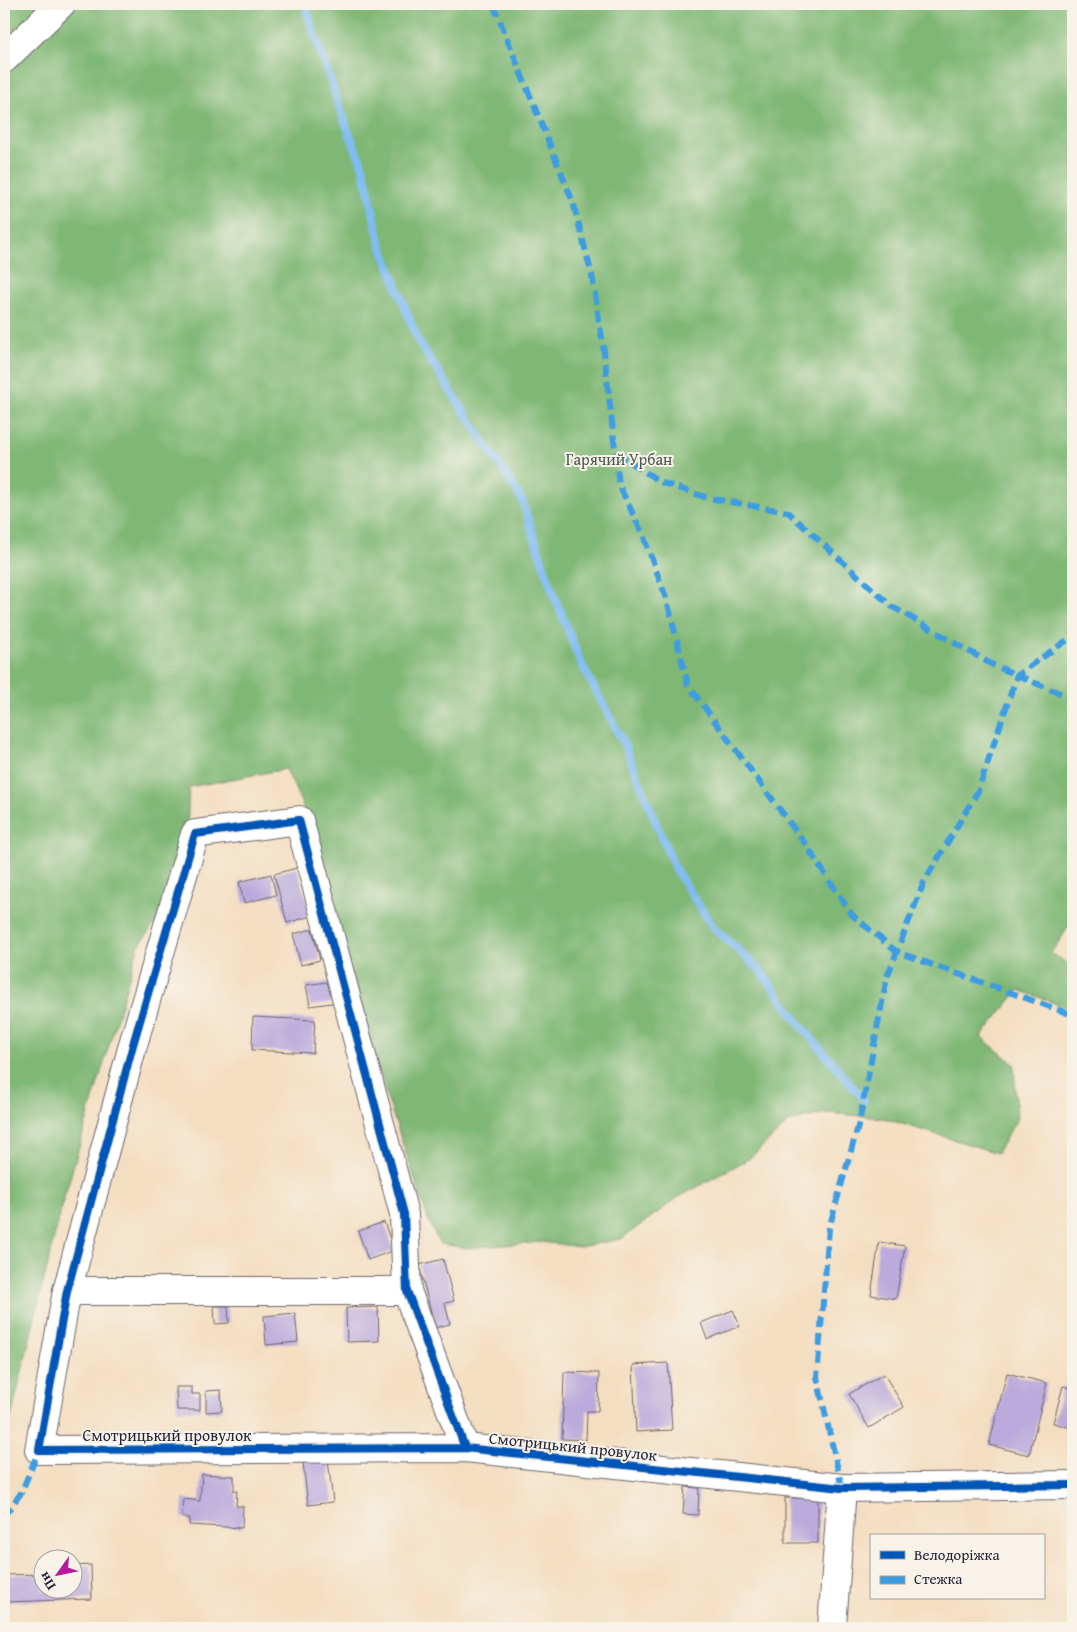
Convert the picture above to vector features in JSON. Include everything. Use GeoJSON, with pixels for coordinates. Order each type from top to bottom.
{"type":"FeatureCollection","features":[{"type":"Feature","properties":{"kind":"street"},"geometry":{"type":"LineString","coordinates":[[4,59],[61,4]]}},
{"type":"Feature","properties":{"kind":"street"},"geometry":{"type":"LineString","coordinates":[[407,1291],[67,1291],[134,1041],[196,834],[299,820],[404,1214],[407,1291],[465,1448]]}},
{"type":"Feature","properties":{"kind":"street","name":"Смотрицький провулок"},"geometry":{"type":"LineString","coordinates":[[67,1291],[39,1450],[465,1448],[842,1488],[1073,1485]]}},
{"type":"Feature","properties":{"kind":"street"},"geometry":{"type":"LineString","coordinates":[[832,1628],[842,1488]]}},
{"type":"Feature","properties":{"kind":"green space","name":"Гарячий Урбан"},"geometry":{"type":"Polygon","coordinates":[[[4,4],[1073,4],[1073,920],[1051,953],[1073,967],[1073,1010],[1019,990],[981,1037],[1014,1064],[1017,1119],[997,1153],[883,1118],[827,1113],[789,1122],[750,1158],[679,1197],[621,1239],[580,1247],[542,1242],[467,1248],[440,1244],[429,1222],[387,1097],[302,804],[286,769],[189,787],[185,880],[138,947],[62,1205],[4,1446],[4,4]]]}},
{"type":"Feature","properties":{"kind":"building"},"geometry":{"type":"Polygon","coordinates":[[[297,868],[311,916],[287,923],[274,874],[297,868]]]}},
{"type":"Feature","properties":{"kind":"building"},"geometry":{"type":"Polygon","coordinates":[[[271,874],[276,895],[244,903],[239,882],[271,874]]]}},
{"type":"Feature","properties":{"kind":"building"},"geometry":{"type":"Polygon","coordinates":[[[312,929],[320,960],[301,965],[293,934],[312,929]]]}},
{"type":"Feature","properties":{"kind":"building"},"geometry":{"type":"Polygon","coordinates":[[[334,981],[338,1002],[310,1006],[306,985],[334,981]]]}},
{"type":"Feature","properties":{"kind":"building"},"geometry":{"type":"Polygon","coordinates":[[[253,1017],[315,1020],[313,1053],[252,1050],[253,1017]]]}},
{"type":"Feature","properties":{"kind":"building"},"geometry":{"type":"Polygon","coordinates":[[[384,1222],[394,1250],[368,1260],[358,1231],[384,1222]]]}},
{"type":"Feature","properties":{"kind":"building"},"geometry":{"type":"Polygon","coordinates":[[[879,1242],[905,1246],[896,1299],[871,1295],[879,1242]]]}},
{"type":"Feature","properties":{"kind":"building"},"geometry":{"type":"Polygon","coordinates":[[[443,1259],[454,1301],[445,1303],[450,1324],[435,1328],[419,1265],[443,1259]]]}},
{"type":"Feature","properties":{"kind":"building"},"geometry":{"type":"Polygon","coordinates":[[[214,1306],[228,1306],[229,1323],[215,1324],[214,1306]]]}},
{"type":"Feature","properties":{"kind":"building"},"geometry":{"type":"Polygon","coordinates":[[[378,1307],[379,1341],[347,1342],[346,1308],[378,1307]]]}},
{"type":"Feature","properties":{"kind":"building"},"geometry":{"type":"Polygon","coordinates":[[[733,1310],[740,1326],[707,1339],[701,1323],[733,1310]]]}},
{"type":"Feature","properties":{"kind":"building"},"geometry":{"type":"Polygon","coordinates":[[[295,1313],[298,1342],[266,1345],[264,1316],[295,1313]]]}},
{"type":"Feature","properties":{"kind":"building"},"geometry":{"type":"Polygon","coordinates":[[[668,1363],[672,1430],[636,1432],[633,1365],[668,1363]]]}},
{"type":"Feature","properties":{"kind":"building"},"geometry":{"type":"Polygon","coordinates":[[[564,1372],[599,1373],[598,1411],[587,1411],[586,1440],[562,1439],[564,1372]]]}},
{"type":"Feature","properties":{"kind":"building"},"geometry":{"type":"Polygon","coordinates":[[[1007,1373],[1047,1383],[1029,1455],[989,1445],[1007,1373]]]}},
{"type":"Feature","properties":{"kind":"building"},"geometry":{"type":"Polygon","coordinates":[[[884,1374],[904,1407],[869,1428],[849,1394],[884,1374]]]}},
{"type":"Feature","properties":{"kind":"building"},"geometry":{"type":"Polygon","coordinates":[[[1063,1386],[1073,1389],[1071,1428],[1053,1423],[1063,1386]]]}},
{"type":"Feature","properties":{"kind":"building"},"geometry":{"type":"Polygon","coordinates":[[[176,1387],[192,1387],[192,1394],[200,1394],[200,1410],[177,1410],[176,1387]]]}},
{"type":"Feature","properties":{"kind":"building"},"geometry":{"type":"Polygon","coordinates":[[[221,1390],[222,1411],[206,1412],[206,1391],[221,1390]]]}},
{"type":"Feature","properties":{"kind":"building"},"geometry":{"type":"Polygon","coordinates":[[[328,1460],[333,1502],[308,1505],[303,1462],[328,1460]]]}},
{"type":"Feature","properties":{"kind":"building"},"geometry":{"type":"Polygon","coordinates":[[[202,1474],[234,1476],[234,1491],[237,1491],[236,1506],[243,1506],[242,1528],[189,1525],[190,1518],[182,1518],[183,1499],[200,1501],[202,1474]]]}},
{"type":"Feature","properties":{"kind":"building"},"geometry":{"type":"Polygon","coordinates":[[[685,1487],[699,1488],[698,1515],[683,1514],[685,1487]]]}},
{"type":"Feature","properties":{"kind":"building"},"geometry":{"type":"Polygon","coordinates":[[[785,1498],[818,1498],[818,1543],[785,1543],[785,1498]]]}},
{"type":"Feature","properties":{"kind":"building"},"geometry":{"type":"Polygon","coordinates":[[[82,1565],[91,1565],[92,1599],[82,1599],[82,1565]]]}},
{"type":"Feature","properties":{"kind":"building"},"geometry":{"type":"Polygon","coordinates":[[[32,1574],[32,1600],[63,1600],[4,1602],[4,1575],[32,1574]]]}},
{"type":"Feature","properties":{"kind":"waterway"},"geometry":{"type":"LineString","coordinates":[[304,4],[344,120],[363,167],[380,242],[418,341],[521,498],[552,590],[580,661],[624,744],[675,869],[713,927],[761,971],[798,1022],[864,1100]]}},
{"type":"Feature","properties":{"kind":"marked path"},"geometry":{"type":"LineString","coordinates":[[493,4],[573,202],[592,275],[604,352],[619,485],[643,535],[667,600],[688,685],[806,845],[852,915],[897,952],[1073,1015]]}},
{"type":"Feature","properties":{"kind":"marked path"},"geometry":{"type":"LineString","coordinates":[[616,452],[660,482],[708,498],[788,512],[891,606],[991,664],[1073,699]]}},
{"type":"Feature","properties":{"kind":"marked path"},"geometry":{"type":"LineString","coordinates":[[842,1488],[817,1377],[829,1228],[859,1123],[887,977],[924,882],[978,791],[1017,675],[1073,636]]}},
{"type":"Feature","properties":{"kind":"marked path"},"geometry":{"type":"LineString","coordinates":[[4,1516],[21,1493],[39,1450]]}},
{"type":"Feature","properties":{"kind":"cycle path"},"geometry":{"type":"LineString","coordinates":[[465,1448],[407,1291],[404,1214],[299,820],[195,834],[134,1041],[67,1291],[39,1450],[465,1448],[842,1488],[1073,1485]]}}]}
